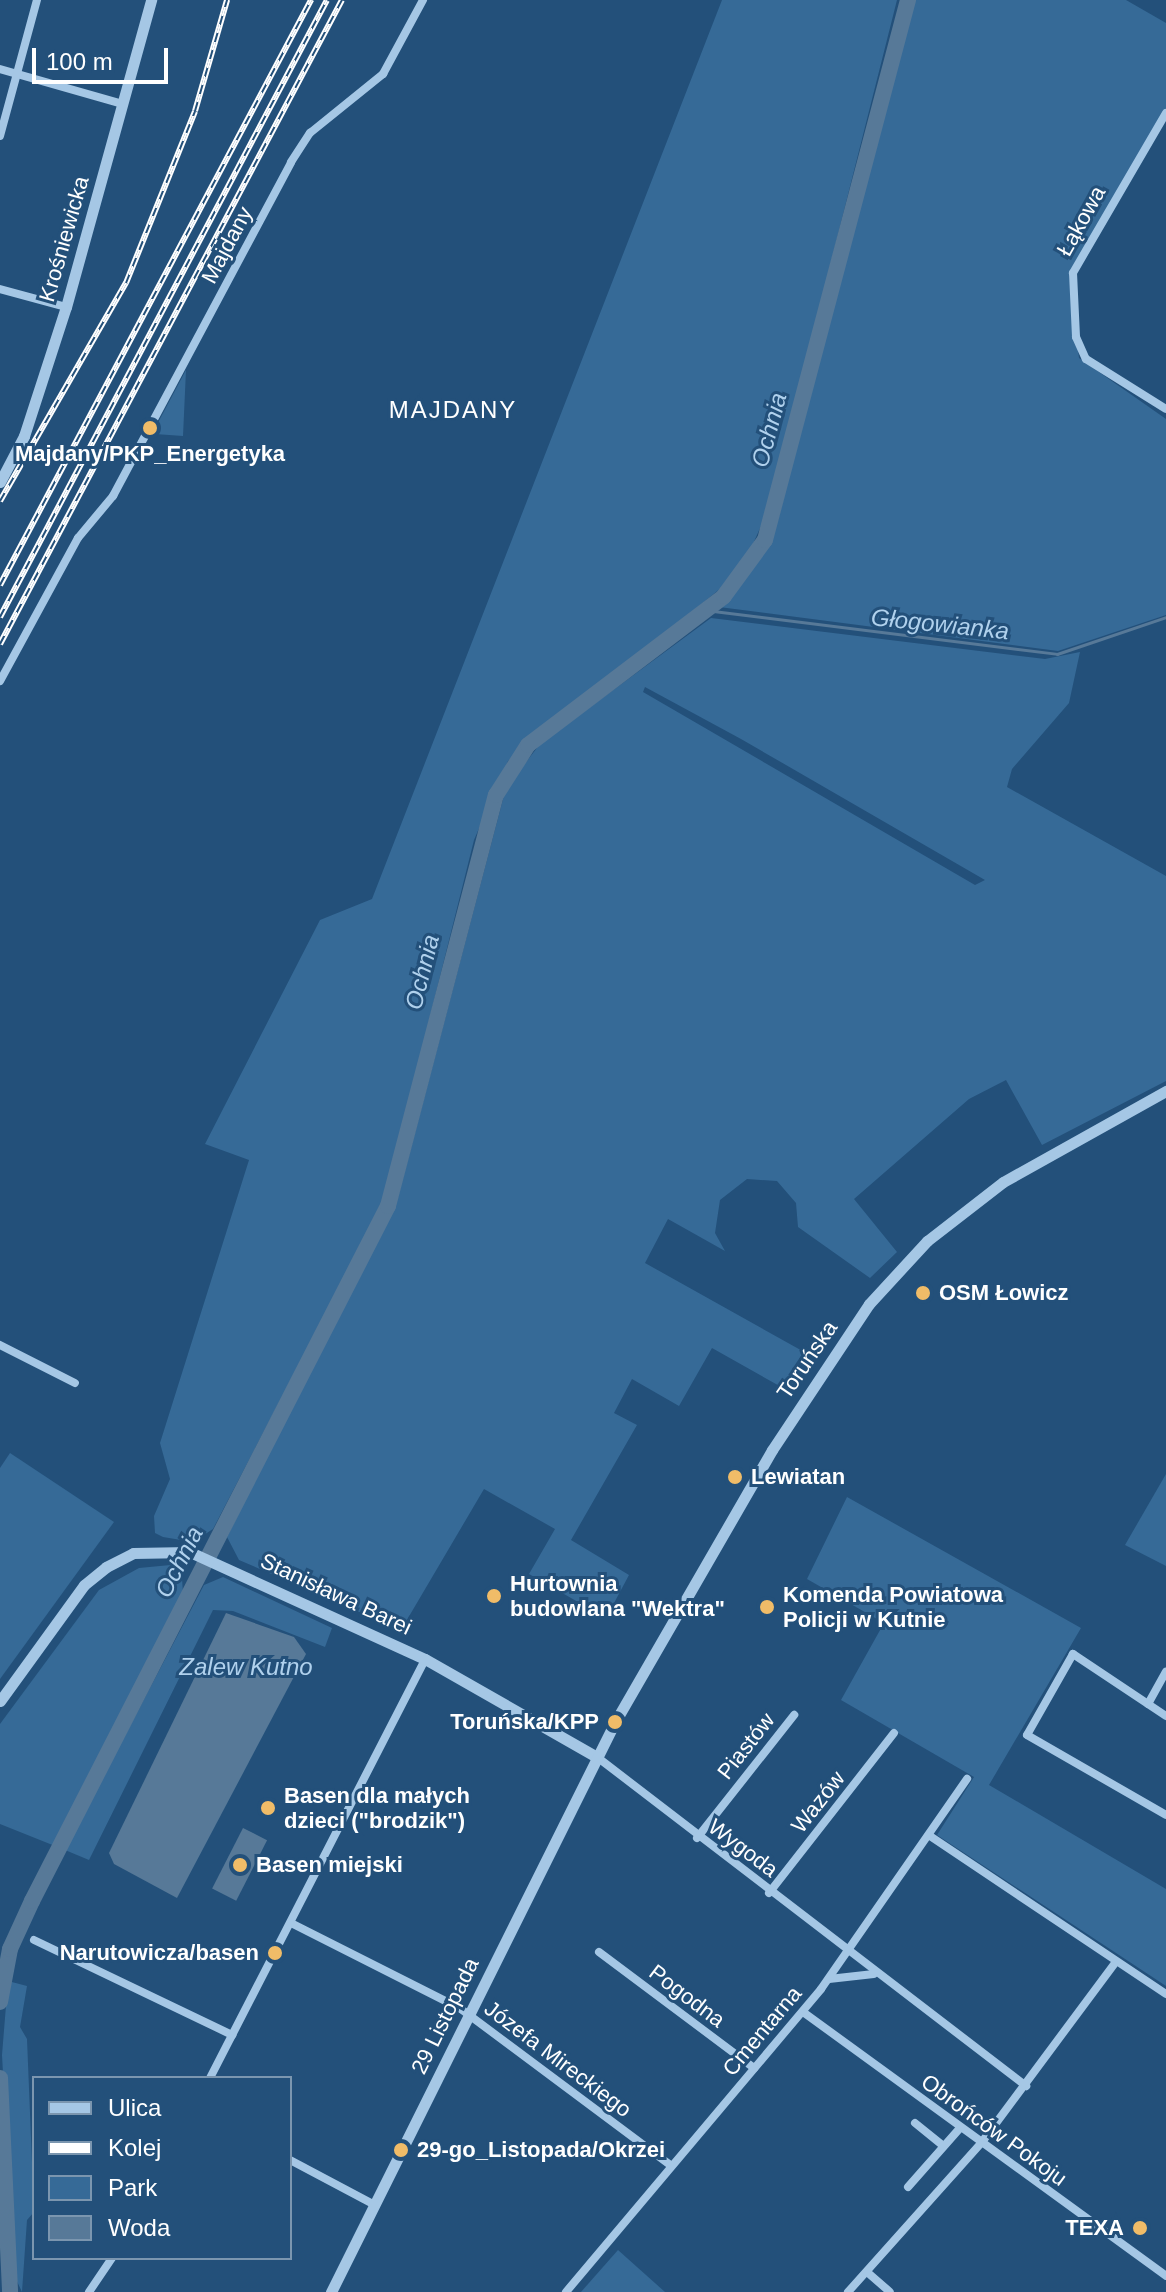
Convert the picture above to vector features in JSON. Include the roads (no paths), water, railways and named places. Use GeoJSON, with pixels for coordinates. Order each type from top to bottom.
{"type":"FeatureCollection","features":[{"type":"Feature","properties":{"kind":"street"},"geometry":{"type":"LineString","coordinates":[[0,136],[37,0]]}},
{"type":"Feature","properties":{"kind":"street","name":"Krośniewicka"},"geometry":{"type":"LineString","coordinates":[[0,482],[33,412],[66,307],[151,0]]}},
{"type":"Feature","properties":{"kind":"street","name":"Majdany"},"geometry":{"type":"LineString","coordinates":[[0,681],[87,528],[113,496],[291,162],[310,133],[383,74],[423,0]]}},
{"type":"Feature","properties":{"kind":"street"},"geometry":{"type":"LineString","coordinates":[[0,69],[123,104]]}},
{"type":"Feature","properties":{"kind":"street","name":"Łąkowa"},"geometry":{"type":"LineString","coordinates":[[1166,113],[1073,273],[1076,337],[1086,359],[1166,409]]}},
{"type":"Feature","properties":{"kind":"street"},"geometry":{"type":"LineString","coordinates":[[0,289],[66,307]]}},
{"type":"Feature","properties":{"kind":"street","name":"Toruńska"},"geometry":{"type":"LineString","coordinates":[[597,1757],[772,1450],[885,1282],[1003,1182],[1166,1091]]}},
{"type":"Feature","properties":{"kind":"street"},"geometry":{"type":"LineString","coordinates":[[0,1345],[75,1383]]}},
{"type":"Feature","properties":{"kind":"street","name":"Stanisława Barei"},"geometry":{"type":"LineString","coordinates":[[0,1701],[84,1585],[106,1567],[133,1553],[190,1552],[229,1566],[425,1659]]}},
{"type":"Feature","properties":{"kind":"street"},"geometry":{"type":"LineString","coordinates":[[1165,1813],[1027,1735],[1073,1654],[1166,1716]]}},
{"type":"Feature","properties":{"kind":"street"},"geometry":{"type":"LineString","coordinates":[[211,2076],[425,1659]]}},
{"type":"Feature","properties":{"kind":"street","name":"Wygoda"},"geometry":{"type":"LineString","coordinates":[[425,1659],[597,1757],[697,1838],[1026,2086]]}},
{"type":"Feature","properties":{"kind":"street"},"geometry":{"type":"LineString","coordinates":[[1148,1704],[1166,1672]]}},
{"type":"Feature","properties":{"kind":"street","name":"Piastów"},"geometry":{"type":"LineString","coordinates":[[697,1838],[794,1715]]}},
{"type":"Feature","properties":{"kind":"street","name":"Wazów"},"geometry":{"type":"LineString","coordinates":[[769,1893],[894,1733]]}},
{"type":"Feature","properties":{"kind":"street","name":"29 Listopada"},"geometry":{"type":"LineString","coordinates":[[331,2292],[597,1757]]}},
{"type":"Feature","properties":{"kind":"street","name":"Cmentarna"},"geometry":{"type":"LineString","coordinates":[[566,2292],[849,1954],[967,1779]]}},
{"type":"Feature","properties":{"kind":"street"},"geometry":{"type":"LineString","coordinates":[[930,1836],[1114,1964],[1166,1994]]}},
{"type":"Feature","properties":{"kind":"street","name":"Józefa Mireckiego"},"geometry":{"type":"LineString","coordinates":[[291,1923],[468,2014],[670,2165]]}},
{"type":"Feature","properties":{"kind":"street"},"geometry":{"type":"LineString","coordinates":[[34,1940],[232,2035]]}},
{"type":"Feature","properties":{"kind":"street","name":"Pogodna"},"geometry":{"type":"LineString","coordinates":[[599,1952],[754,2068]]}},
{"type":"Feature","properties":{"kind":"street"},"geometry":{"type":"LineString","coordinates":[[848,2292],[982,2142],[1114,1964]]}},
{"type":"Feature","properties":{"kind":"street"},"geometry":{"type":"LineString","coordinates":[[828,1979],[876,1974]]}},
{"type":"Feature","properties":{"kind":"street","name":"Obrońców Pokoju"},"geometry":{"type":"LineString","coordinates":[[803,2012],[1166,2276]]}},
{"type":"Feature","properties":{"kind":"street"},"geometry":{"type":"LineString","coordinates":[[915,2123],[943,2146]]}},
{"type":"Feature","properties":{"kind":"street"},"geometry":{"type":"LineString","coordinates":[[908,2187],[960,2128]]}},
{"type":"Feature","properties":{"kind":"street"},"geometry":{"type":"LineString","coordinates":[[292,2161],[375,2205]]}},
{"type":"Feature","properties":{"kind":"street"},"geometry":{"type":"LineString","coordinates":[[89,2292],[111,2260]]}},
{"type":"Feature","properties":{"kind":"street"},"geometry":{"type":"LineString","coordinates":[[867,2272],[890,2292]]}},
{"type":"Feature","properties":{"kind":"water","name":"Zalew Kutno"},"geometry":{"type":"Polygon","coordinates":[[[226,1613],[294,1637],[306,1654],[177,1898],[114,1864],[109,1853],[226,1613]]]}},
{"type":"Feature","properties":{"kind":"water","name":"Basen miejski"},"geometry":{"type":"Polygon","coordinates":[[[243,1828],[267,1840],[236,1901],[212,1889],[243,1828]]]}},
{"type":"Feature","properties":{"kind":"waterway","name":"Ochnia"},"geometry":{"type":"LineString","coordinates":[[0,2002],[10,1949],[32,1901],[388,1206],[496,795],[528,745],[724,596],[765,540],[908,0]]}},
{"type":"Feature","properties":{"kind":"waterway","name":"Głogowianka"},"geometry":{"type":"LineString","coordinates":[[705,610],[1057,654],[1166,617]]}},
{"type":"Feature","properties":{"kind":"waterway","name":"Ochnia"},"geometry":{"type":"LineString","coordinates":[[0,2078],[10,2292]]}},
{"type":"Feature","properties":{"kind":"railway"},"geometry":{"type":"LineString","coordinates":[[0,501],[126,283],[195,111],[227,0]]}},
{"type":"Feature","properties":{"kind":"railway"},"geometry":{"type":"LineString","coordinates":[[0,585],[311,0]]}},
{"type":"Feature","properties":{"kind":"railway"},"geometry":{"type":"LineString","coordinates":[[0,617],[327,0]]}},
{"type":"Feature","properties":{"kind":"railway"},"geometry":{"type":"LineString","coordinates":[[0,644],[342,0]]}},
{"type":"Feature","properties":{"kind":"place","name":"Majdany/PKP_Energetyka"},"geometry":{"type":"Point","coordinates":[150,428]}},
{"type":"Feature","properties":{"kind":"place","name":"OSM Łowicz"},"geometry":{"type":"Point","coordinates":[923,1293]}},
{"type":"Feature","properties":{"kind":"place","name":"Lewiatan"},"geometry":{"type":"Point","coordinates":[735,1477]}},
{"type":"Feature","properties":{"kind":"place","name":"Hurtownia budowlana \"Wektra\""},"geometry":{"type":"Point","coordinates":[494,1596]}},
{"type":"Feature","properties":{"kind":"place","name":"Komenda Powiatowa Policji w Kutnie"},"geometry":{"type":"Point","coordinates":[767,1607]}},
{"type":"Feature","properties":{"kind":"place","name":"Toruńska/KPP"},"geometry":{"type":"Point","coordinates":[615,1722]}},
{"type":"Feature","properties":{"kind":"place","name":"Basen dla małych dzieci (\"brodzik\")"},"geometry":{"type":"Point","coordinates":[268,1808]}},
{"type":"Feature","properties":{"kind":"place","name":"Basen miejski"},"geometry":{"type":"Point","coordinates":[240,1865]}},
{"type":"Feature","properties":{"kind":"place","name":"Narutowicza/basen"},"geometry":{"type":"Point","coordinates":[275,1953]}},
{"type":"Feature","properties":{"kind":"place","name":"29-go_Listopada/Okrzei"},"geometry":{"type":"Point","coordinates":[401,2150]}},
{"type":"Feature","properties":{"kind":"place","name":"TEXA"},"geometry":{"type":"Point","coordinates":[1140,2228]}},
{"type":"Feature","properties":{"kind":"district","name":"MAJDANY"},"geometry":{"type":"Point","coordinates":[453,410]}}]}
